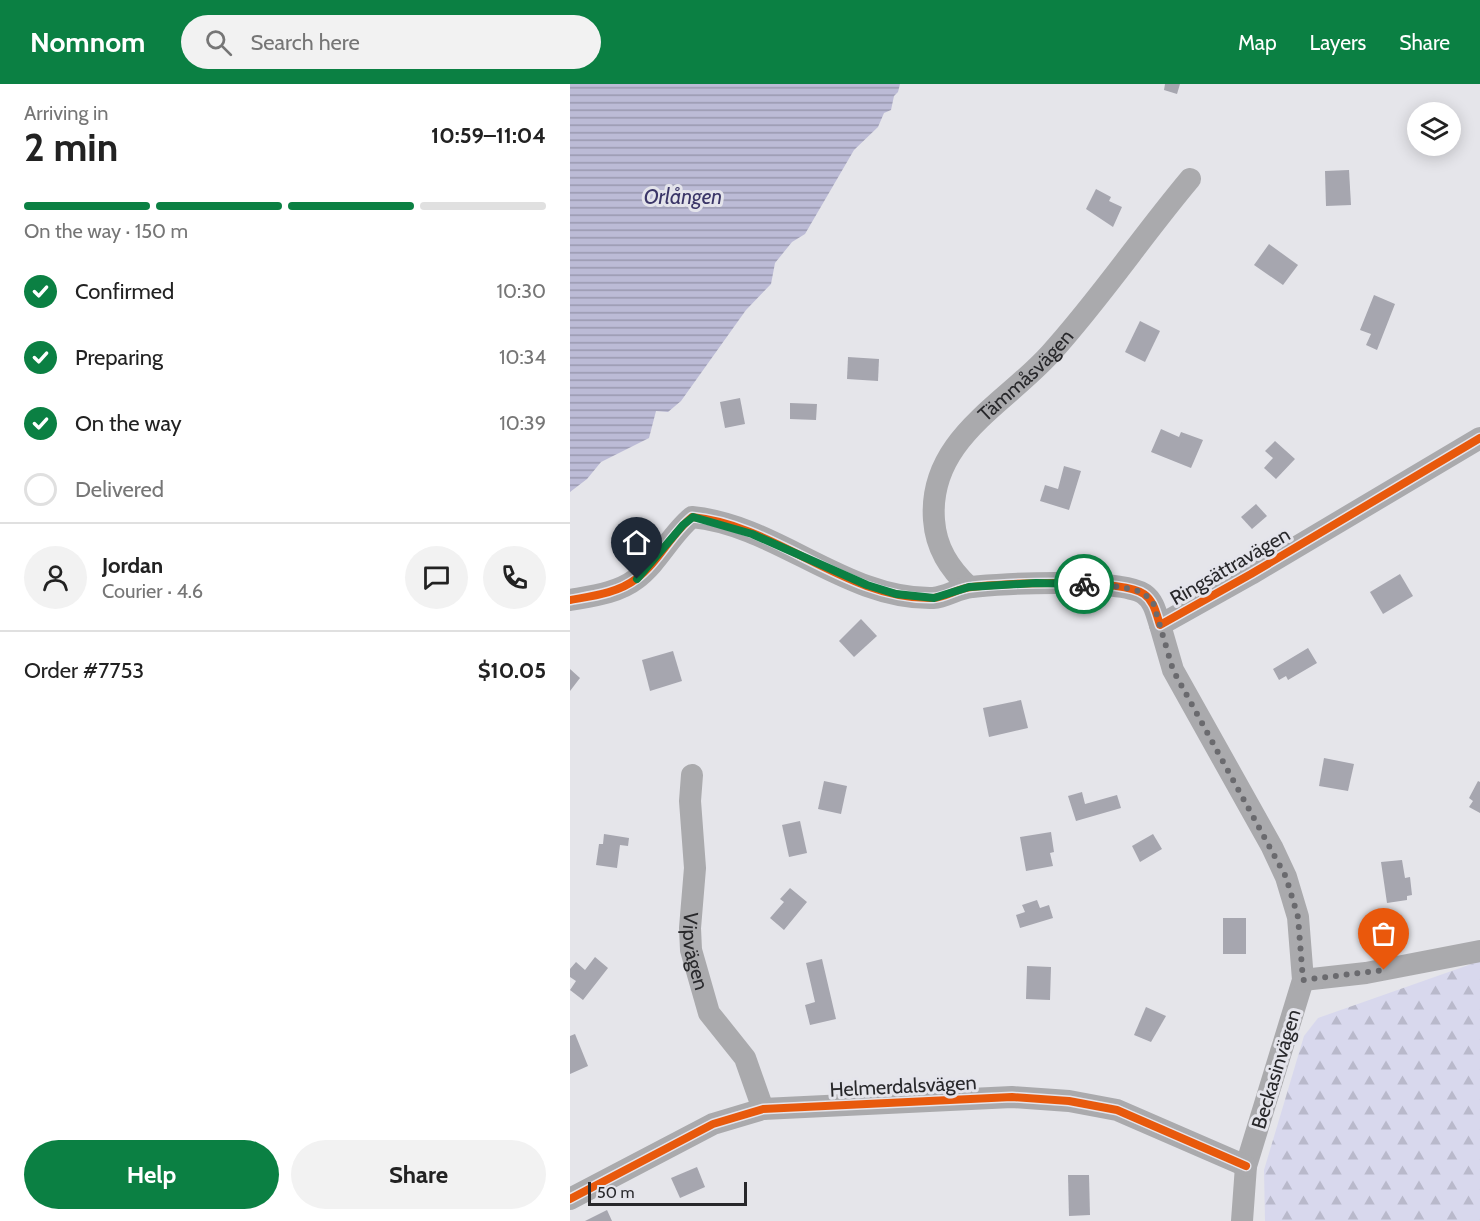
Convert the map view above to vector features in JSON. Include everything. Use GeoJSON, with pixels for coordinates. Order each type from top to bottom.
{"type":"FeatureCollection","features":[{"type":"Feature","properties":{"kind":"street","name":"Tämmåsvägen"},"geometry":{"type":"LineString","coordinates":[[969,587],[945,560],[935,530],[936,492],[950,454],[971,426],[1050,355],[1190,179]]}},
{"type":"Feature","properties":{"kind":"street","name":"Ringsättravägen"},"geometry":{"type":"LineString","coordinates":[[570,600],[619,588],[637,579],[683,525],[693,517],[752,534],[867,585],[896,594],[934,598],[969,587],[1036,583],[1122,587],[1142,592],[1153,602],[1160,625],[1251,574],[1480,438]]}},
{"type":"Feature","properties":{"kind":"street","name":"Beckasinvägen"},"geometry":{"type":"LineString","coordinates":[[1160,625],[1173,670],[1286,877],[1298,917],[1303,980],[1246,1166],[1242,1221]]}},
{"type":"Feature","properties":{"kind":"street","name":"Vipvägen"},"geometry":{"type":"LineString","coordinates":[[692,775],[690,801],[694,868],[690,928],[691,950],[709,1013],[745,1058],[763,1109]]}},
{"type":"Feature","properties":{"kind":"street"},"geometry":{"type":"LineString","coordinates":[[1303,980],[1366,973],[1480,951]]}},
{"type":"Feature","properties":{"kind":"street","name":"Helmerdalsvägen"},"geometry":{"type":"LineString","coordinates":[[570,1199],[713,1124],[763,1109],[1012,1097],[1069,1101],[1117,1110],[1246,1166]]}},
{"type":"Feature","properties":{"kind":"green space"},"geometry":{"type":"Polygon","coordinates":[[[1480,961],[1480,1221],[1265,1221],[1264,1170],[1304,1036],[1318,1018],[1480,961]]]}},
{"type":"Feature","properties":{"kind":"water","name":"Orlången"},"geometry":{"type":"Polygon","coordinates":[[[570,84],[900,84],[891,110],[884,113],[878,127],[854,150],[805,234],[792,242],[775,263],[771,284],[746,310],[681,401],[668,412],[656,411],[649,438],[601,462],[587,479],[570,492],[570,84]]]}},
{"type":"Feature","properties":{"kind":"building"},"geometry":{"type":"Polygon","coordinates":[[[1165,84],[1180,84],[1177,94],[1164,90],[1165,84]]]}},
{"type":"Feature","properties":{"kind":"building"},"geometry":{"type":"Polygon","coordinates":[[[1349,170],[1351,205],[1326,206],[1325,171],[1349,170]]]}},
{"type":"Feature","properties":{"kind":"building"},"geometry":{"type":"Polygon","coordinates":[[[1096,189],[1111,197],[1109,201],[1122,207],[1113,227],[1086,209],[1096,189]]]}},
{"type":"Feature","properties":{"kind":"building"},"geometry":{"type":"Polygon","coordinates":[[[1269,244],[1298,265],[1283,285],[1254,265],[1269,244]]]}},
{"type":"Feature","properties":{"kind":"building"},"geometry":{"type":"Polygon","coordinates":[[[1374,295],[1395,304],[1377,350],[1366,345],[1371,334],[1360,330],[1374,295]]]}},
{"type":"Feature","properties":{"kind":"building"},"geometry":{"type":"Polygon","coordinates":[[[1140,321],[1160,331],[1145,362],[1125,352],[1140,321]]]}},
{"type":"Feature","properties":{"kind":"building"},"geometry":{"type":"Polygon","coordinates":[[[848,357],[879,359],[878,381],[847,379],[848,357]]]}},
{"type":"Feature","properties":{"kind":"building"},"geometry":{"type":"Polygon","coordinates":[[[740,398],[745,424],[725,428],[720,402],[740,398]]]}},
{"type":"Feature","properties":{"kind":"building"},"geometry":{"type":"Polygon","coordinates":[[[790,403],[817,404],[816,420],[790,419],[790,403]]]}},
{"type":"Feature","properties":{"kind":"building"},"geometry":{"type":"Polygon","coordinates":[[[1161,429],[1179,437],[1181,432],[1203,440],[1191,468],[1151,452],[1161,429]]]}},
{"type":"Feature","properties":{"kind":"building"},"geometry":{"type":"Polygon","coordinates":[[[1275,441],[1295,459],[1276,479],[1264,468],[1273,458],[1265,451],[1275,441]]]}},
{"type":"Feature","properties":{"kind":"building"},"geometry":{"type":"Polygon","coordinates":[[[1064,466],[1081,471],[1069,510],[1040,501],[1045,485],[1058,489],[1064,466]]]}},
{"type":"Feature","properties":{"kind":"building"},"geometry":{"type":"Polygon","coordinates":[[[1256,504],[1267,516],[1252,529],[1241,517],[1256,504]]]}},
{"type":"Feature","properties":{"kind":"building"},"geometry":{"type":"Polygon","coordinates":[[[1400,574],[1413,596],[1383,614],[1370,592],[1400,574]]]}},
{"type":"Feature","properties":{"kind":"building"},"geometry":{"type":"Polygon","coordinates":[[[861,619],[877,636],[854,657],[839,641],[861,619]]]}},
{"type":"Feature","properties":{"kind":"building"},"geometry":{"type":"Polygon","coordinates":[[[1308,648],[1317,663],[1288,680],[1286,676],[1279,680],[1273,669],[1308,648]]]}},
{"type":"Feature","properties":{"kind":"building"},"geometry":{"type":"Polygon","coordinates":[[[673,651],[682,681],[650,691],[642,660],[673,651]]]}},
{"type":"Feature","properties":{"kind":"building"},"geometry":{"type":"Polygon","coordinates":[[[570,669],[580,678],[570,691],[570,669]]]}},
{"type":"Feature","properties":{"kind":"building"},"geometry":{"type":"Polygon","coordinates":[[[1021,700],[1028,728],[989,737],[983,708],[1021,700]]]}},
{"type":"Feature","properties":{"kind":"building"},"geometry":{"type":"Polygon","coordinates":[[[1324,758],[1354,764],[1348,791],[1319,786],[1324,758]]]}},
{"type":"Feature","properties":{"kind":"building"},"geometry":{"type":"Polygon","coordinates":[[[824,781],[847,786],[841,814],[818,809],[824,781]]]}},
{"type":"Feature","properties":{"kind":"building"},"geometry":{"type":"Polygon","coordinates":[[[1478,781],[1480,782],[1480,813],[1469,807],[1473,801],[1469,798],[1478,781]]]}},
{"type":"Feature","properties":{"kind":"building"},"geometry":{"type":"Polygon","coordinates":[[[1082,792],[1085,804],[1117,795],[1121,808],[1076,821],[1068,796],[1082,792]]]}},
{"type":"Feature","properties":{"kind":"building"},"geometry":{"type":"Polygon","coordinates":[[[800,821],[807,853],[789,857],[782,825],[800,821]]]}},
{"type":"Feature","properties":{"kind":"building"},"geometry":{"type":"Polygon","coordinates":[[[1051,832],[1054,852],[1050,853],[1053,866],[1026,871],[1020,837],[1051,832]]]}},
{"type":"Feature","properties":{"kind":"building"},"geometry":{"type":"Polygon","coordinates":[[[604,834],[629,838],[628,846],[620,845],[617,868],[596,865],[599,844],[603,844],[604,834]]]}},
{"type":"Feature","properties":{"kind":"building"},"geometry":{"type":"Polygon","coordinates":[[[1153,834],[1162,849],[1140,862],[1132,846],[1153,834]]]}},
{"type":"Feature","properties":{"kind":"building"},"geometry":{"type":"Polygon","coordinates":[[[1402,860],[1405,878],[1410,877],[1412,895],[1407,896],[1407,900],[1387,903],[1381,862],[1402,860]]]}},
{"type":"Feature","properties":{"kind":"building"},"geometry":{"type":"Polygon","coordinates":[[[790,888],[807,902],[784,930],[770,918],[784,902],[780,899],[790,888]]]}},
{"type":"Feature","properties":{"kind":"building"},"geometry":{"type":"Polygon","coordinates":[[[1037,900],[1040,908],[1049,905],[1053,918],[1020,928],[1016,915],[1025,912],[1022,905],[1037,900]]]}},
{"type":"Feature","properties":{"kind":"building"},"geometry":{"type":"Polygon","coordinates":[[[1223,918],[1246,918],[1246,954],[1223,954],[1223,918]]]}},
{"type":"Feature","properties":{"kind":"building"},"geometry":{"type":"Polygon","coordinates":[[[595,957],[608,968],[583,1000],[570,990],[576,981],[570,977],[570,969],[576,962],[585,970],[595,957]]]}},
{"type":"Feature","properties":{"kind":"building"},"geometry":{"type":"Polygon","coordinates":[[[822,959],[836,1019],[810,1025],[805,1005],[815,1002],[806,963],[822,959]]]}},
{"type":"Feature","properties":{"kind":"building"},"geometry":{"type":"Polygon","coordinates":[[[1027,966],[1051,967],[1050,1000],[1026,999],[1027,966]]]}},
{"type":"Feature","properties":{"kind":"building"},"geometry":{"type":"Polygon","coordinates":[[[1146,1007],[1166,1016],[1151,1042],[1134,1035],[1146,1007]]]}},
{"type":"Feature","properties":{"kind":"building"},"geometry":{"type":"Polygon","coordinates":[[[575,1034],[588,1066],[570,1074],[570,1036],[575,1034]]]}},
{"type":"Feature","properties":{"kind":"building"},"geometry":{"type":"Polygon","coordinates":[[[697,1167],[705,1187],[680,1198],[671,1178],[697,1167]]]}},
{"type":"Feature","properties":{"kind":"building"},"geometry":{"type":"Polygon","coordinates":[[[1068,1175],[1089,1175],[1090,1215],[1069,1216],[1068,1175]]]}},
{"type":"Feature","properties":{"kind":"building"},"geometry":{"type":"Polygon","coordinates":[[[607,1210],[612,1221],[585,1221],[607,1210]]]}},
{"type":"Feature","properties":{"kind":"cycle path"},"geometry":{"type":"LineString","coordinates":[[570,600],[613,591],[629,584],[651,565],[692,517],[723,523],[753,533],[841,575],[871,587],[901,595],[933,598],[967,588],[1008,584],[1061,583],[1112,586],[1144,594],[1152,604],[1160,625],[1251,574],[1480,438]]}},
{"type":"Feature","properties":{"kind":"cycle path"},"geometry":{"type":"LineString","coordinates":[[570,1199],[713,1124],[763,1109],[1012,1097],[1069,1101],[1117,1110],[1246,1166]]}},
{"type":"Feature","properties":{"kind":"way so far"},"geometry":{"type":"LineString","coordinates":[[1084,584],[1122,587],[1142,592],[1153,602],[1173,670],[1272,847],[1286,877],[1298,917],[1303,980],[1334,978],[1384,970]]}},
{"type":"Feature","properties":{"kind":"route"},"geometry":{"type":"LineString","coordinates":[[637,579],[683,525],[693,517],[705,518],[752,534],[867,585],[896,594],[934,598],[950,595],[969,587],[1036,583],[1084,584]]}}]}
